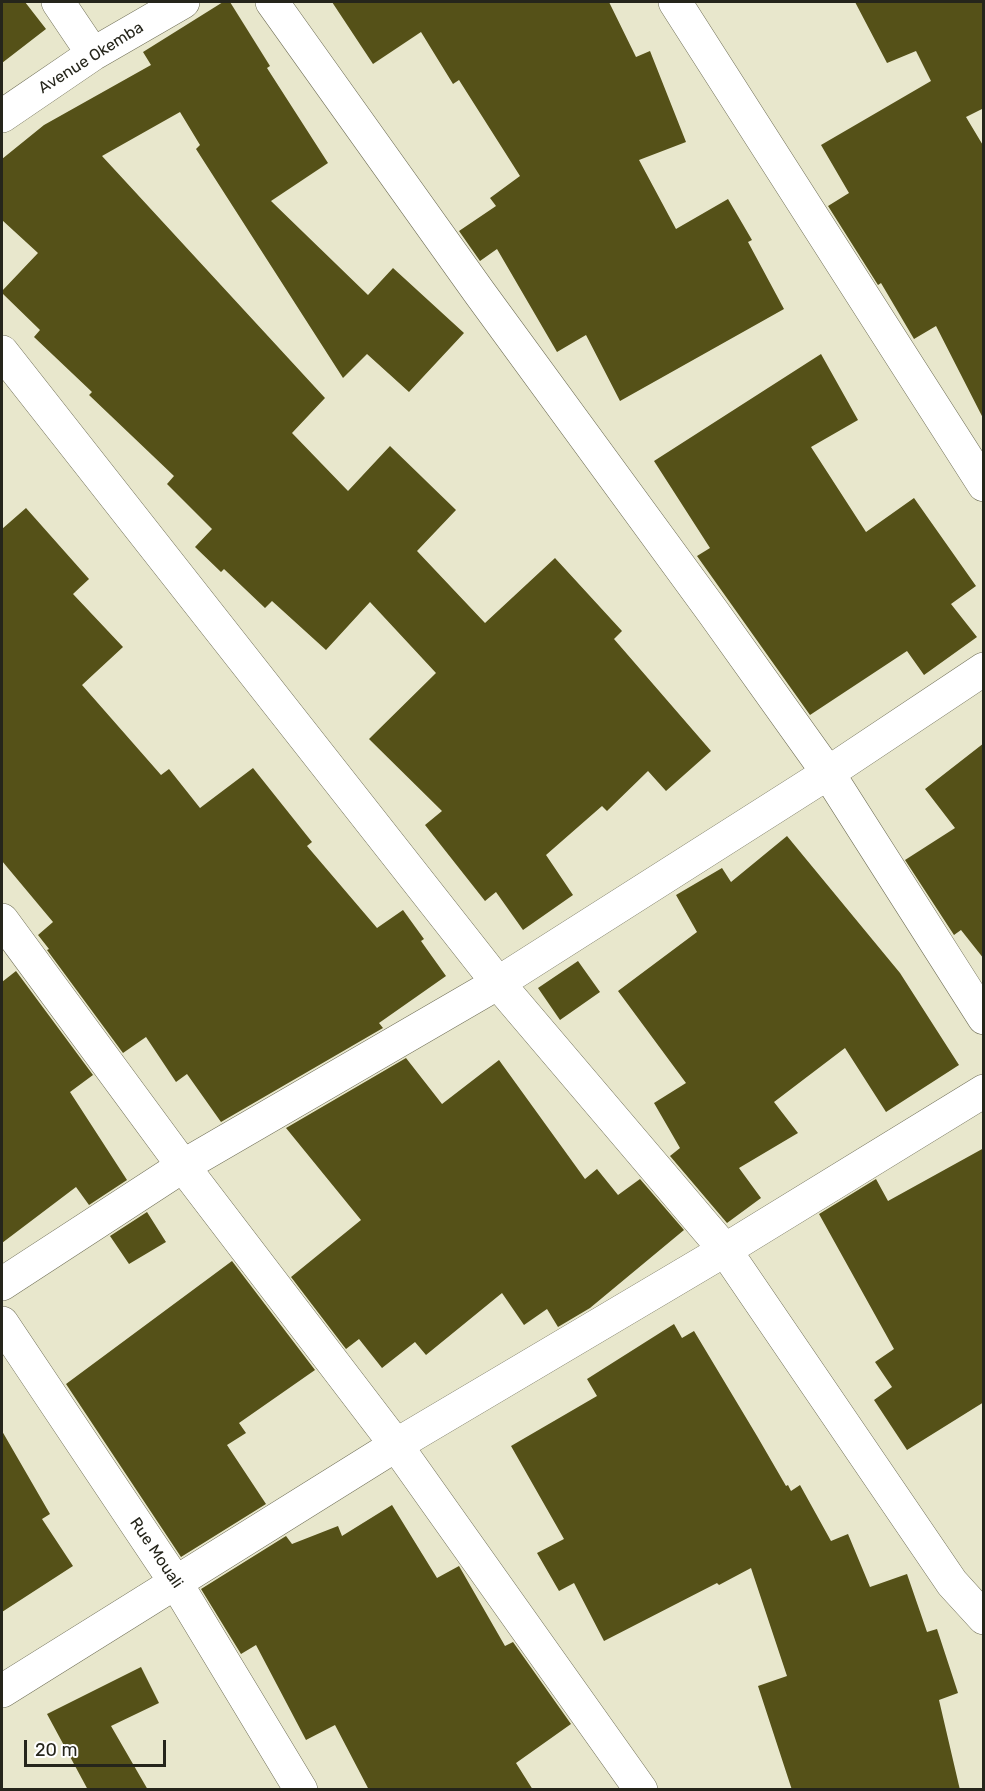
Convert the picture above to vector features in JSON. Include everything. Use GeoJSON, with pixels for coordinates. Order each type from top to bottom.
{"type":"FeatureCollection","features":[{"type":"Feature","properties":{"kind":"street"},"geometry":{"type":"LineString","coordinates":[[58,2],[93,54]]}},
{"type":"Feature","properties":{"kind":"street","name":"Avenue Okemba"},"geometry":{"type":"LineString","coordinates":[[2,116],[93,54],[183,2]]}},
{"type":"Feature","properties":{"kind":"street"},"geometry":{"type":"LineString","coordinates":[[272,2],[486,302],[828,773],[984,1018]]}},
{"type":"Feature","properties":{"kind":"street"},"geometry":{"type":"LineString","coordinates":[[675,2],[984,486]]}},
{"type":"Feature","properties":{"kind":"street"},"geometry":{"type":"LineString","coordinates":[[2,352],[498,983],[724,1250],[952,1583],[984,1618]]}},
{"type":"Feature","properties":{"kind":"street"},"geometry":{"type":"LineString","coordinates":[[2,1284],[183,1166],[498,983],[828,773],[984,669]]}},
{"type":"Feature","properties":{"kind":"street"},"geometry":{"type":"LineString","coordinates":[[2,920],[183,1166],[396,1445],[641,1790]]}},
{"type":"Feature","properties":{"kind":"street"},"geometry":{"type":"LineString","coordinates":[[2,1690],[396,1445],[724,1250],[984,1091]]}},
{"type":"Feature","properties":{"kind":"street","name":"Rue Mouali"},"geometry":{"type":"LineString","coordinates":[[2,1323],[176,1583],[301,1790]]}},
{"type":"Feature","properties":{"kind":"building"},"geometry":{"type":"Polygon","coordinates":[[[2,2],[25,2],[46,29],[2,63],[2,2]]]}},
{"type":"Feature","properties":{"kind":"building"},"geometry":{"type":"Polygon","coordinates":[[[223,2],[230,2],[270,66],[267,68],[328,163],[271,201],[368,295],[393,268],[464,333],[409,392],[367,354],[343,378],[196,149],[200,145],[180,112],[102,156],[325,398],[292,433],[348,491],[390,446],[456,510],[417,551],[485,623],[555,558],[622,631],[614,639],[711,751],[666,791],[648,771],[607,811],[602,806],[546,855],[573,895],[523,930],[496,892],[485,901],[425,825],[442,811],[369,739],[436,673],[370,602],[326,650],[272,601],[265,608],[224,569],[221,572],[195,547],[212,529],[167,484],[174,476],[89,395],[92,392],[34,337],[40,330],[2,293],[38,253],[2,220],[2,159],[44,125],[151,65],[143,52],[223,2]]]}},
{"type":"Feature","properties":{"kind":"building"},"geometry":{"type":"Polygon","coordinates":[[[332,2],[609,2],[636,57],[650,51],[686,142],[639,160],[676,229],[728,199],[752,240],[748,242],[784,309],[620,401],[586,335],[557,352],[497,249],[480,261],[459,231],[496,206],[490,198],[520,176],[459,80],[453,84],[421,32],[373,64],[332,2]]]}},
{"type":"Feature","properties":{"kind":"building"},"geometry":{"type":"Polygon","coordinates":[[[855,2],[984,2],[984,108],[966,117],[984,147],[984,420],[936,326],[914,339],[881,283],[878,285],[828,206],[849,193],[821,145],[931,81],[916,51],[887,63],[855,2]]]}},
{"type":"Feature","properties":{"kind":"building"},"geometry":{"type":"Polygon","coordinates":[[[821,354],[858,420],[811,447],[866,532],[914,498],[976,586],[951,604],[977,637],[924,675],[907,651],[810,715],[697,556],[710,548],[654,461],[821,354]]]}},
{"type":"Feature","properties":{"kind":"building"},"geometry":{"type":"Polygon","coordinates":[[[26,508],[89,579],[73,594],[123,647],[82,685],[161,775],[169,769],[200,808],[253,768],[312,842],[307,846],[377,928],[403,910],[424,939],[421,941],[446,976],[379,1023],[383,1028],[221,1122],[187,1074],[176,1082],[146,1037],[123,1053],[38,935],[53,922],[2,861],[2,529],[26,508]]]}},
{"type":"Feature","properties":{"kind":"building"},"geometry":{"type":"Polygon","coordinates":[[[984,743],[984,959],[961,930],[954,935],[905,860],[955,828],[925,789],[984,743]]]}},
{"type":"Feature","properties":{"kind":"building"},"geometry":{"type":"Polygon","coordinates":[[[787,836],[900,973],[959,1065],[886,1112],[845,1048],[774,1102],[798,1133],[739,1168],[761,1198],[727,1223],[670,1156],[680,1148],[654,1103],[686,1083],[618,991],[697,932],[676,895],[722,868],[731,882],[787,836]]]}},
{"type":"Feature","properties":{"kind":"building"},"geometry":{"type":"Polygon","coordinates":[[[578,961],[600,992],[560,1020],[538,988],[578,961]]]}},
{"type":"Feature","properties":{"kind":"building"},"geometry":{"type":"Polygon","coordinates":[[[16,971],[93,1075],[70,1092],[127,1180],[89,1205],[76,1187],[2,1243],[2,982],[16,971]]]}},
{"type":"Feature","properties":{"kind":"building"},"geometry":{"type":"Polygon","coordinates":[[[406,1058],[442,1104],[499,1060],[585,1179],[597,1169],[618,1195],[640,1179],[684,1230],[590,1308],[558,1327],[547,1309],[524,1325],[502,1293],[426,1355],[415,1342],[382,1368],[359,1339],[346,1349],[291,1277],[361,1220],[286,1128],[406,1058]]]}},
{"type":"Feature","properties":{"kind":"building"},"geometry":{"type":"Polygon","coordinates":[[[984,1148],[984,1402],[907,1450],[874,1400],[892,1387],[875,1362],[894,1349],[819,1214],[876,1179],[888,1201],[984,1148]]]}},
{"type":"Feature","properties":{"kind":"building"},"geometry":{"type":"Polygon","coordinates":[[[147,1212],[166,1242],[129,1264],[110,1236],[147,1212]]]}},
{"type":"Feature","properties":{"kind":"building"},"geometry":{"type":"Polygon","coordinates":[[[232,1261],[315,1370],[239,1423],[246,1433],[227,1445],[266,1504],[181,1557],[66,1384],[232,1261]]]}},
{"type":"Feature","properties":{"kind":"building"},"geometry":{"type":"Polygon","coordinates":[[[674,1324],[682,1338],[694,1331],[786,1486],[788,1485],[791,1491],[800,1485],[831,1541],[848,1534],[870,1587],[907,1574],[927,1632],[937,1629],[958,1693],[939,1700],[960,1790],[792,1790],[758,1686],[787,1676],[751,1568],[604,1641],[574,1583],[559,1591],[537,1553],[564,1539],[511,1446],[597,1396],[587,1379],[674,1324]]]}},
{"type":"Feature","properties":{"kind":"building"},"geometry":{"type":"Polygon","coordinates":[[[2,1431],[50,1514],[42,1519],[73,1566],[2,1612],[2,1431]]]}},
{"type":"Feature","properties":{"kind":"building"},"geometry":{"type":"Polygon","coordinates":[[[392,1505],[437,1578],[459,1566],[505,1646],[513,1642],[571,1724],[516,1763],[533,1790],[369,1790],[335,1725],[306,1740],[256,1645],[241,1654],[201,1589],[286,1536],[292,1544],[338,1526],[342,1536],[392,1505]]]}},
{"type":"Feature","properties":{"kind":"building"},"geometry":{"type":"Polygon","coordinates":[[[141,1667],[159,1703],[111,1726],[148,1790],[88,1790],[47,1714],[141,1667]]]}}]}
